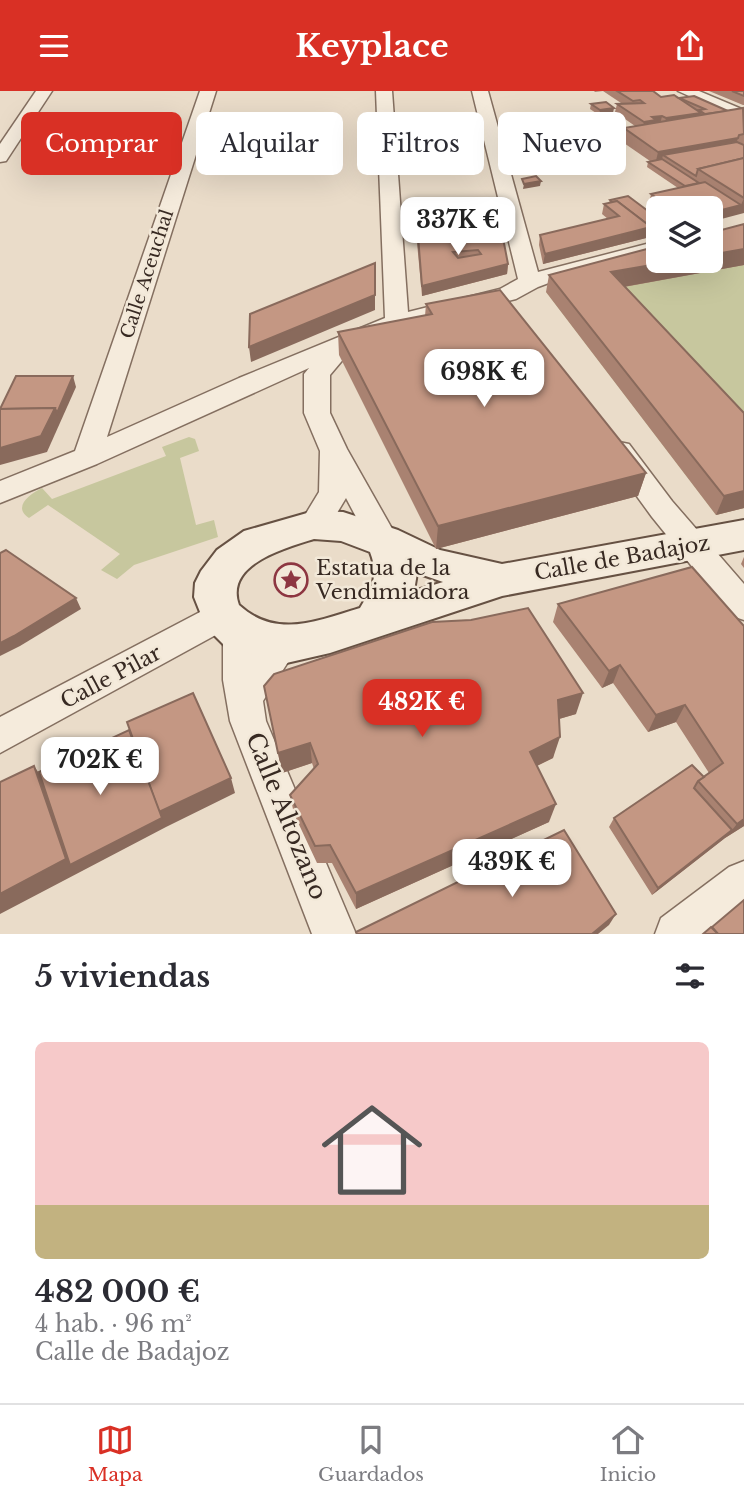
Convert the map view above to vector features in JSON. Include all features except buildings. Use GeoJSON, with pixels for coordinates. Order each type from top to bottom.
{"type":"FeatureCollection","features":[{"type":"Feature","properties":{"kind":"street"},"geometry":{"type":"LineString","coordinates":[[0,157],[44,91]]}},
{"type":"Feature","properties":{"kind":"street","name":"Calle Aceuchal"},"geometry":{"type":"LineString","coordinates":[[87,457],[208,91]]}},
{"type":"Feature","properties":{"kind":"street"},"geometry":{"type":"LineString","coordinates":[[384,91],[397,322]]}},
{"type":"Feature","properties":{"kind":"street"},"geometry":{"type":"LineString","coordinates":[[480,91],[514,302]]}},
{"type":"Feature","properties":{"kind":"street"},"geometry":{"type":"LineString","coordinates":[[686,91],[744,116]]}},
{"type":"Feature","properties":{"kind":"street"},"geometry":{"type":"LineString","coordinates":[[0,493],[397,322],[470,303],[514,302],[563,270],[646,250]]}},
{"type":"Feature","properties":{"kind":"street"},"geometry":{"type":"LineString","coordinates":[[342,347],[317,374],[317,413],[333,449],[394,556],[398,577],[391,599],[376,618]]}},
{"type":"Feature","properties":{"kind":"street"},"geometry":{"type":"LineString","coordinates":[[248,384],[282,389],[297,396],[317,413]]}},
{"type":"Feature","properties":{"kind":"street"},"geometry":{"type":"LineString","coordinates":[[606,434],[692,546],[744,607]]}},
{"type":"Feature","properties":{"kind":"street"},"geometry":{"type":"LineString","coordinates":[[314,525],[334,493],[333,449]]}},
{"type":"Feature","properties":{"kind":"street","name":"Calle de Badajoz"},"geometry":{"type":"LineString","coordinates":[[501,580],[431,564],[384,541],[343,527],[314,525],[258,542],[231,561],[216,583],[215,597],[230,623],[282,645],[330,635],[501,580],[744,535]]}},
{"type":"Feature","properties":{"kind":"street","name":"Calle Altozano"},"geometry":{"type":"LineString","coordinates":[[230,623],[248,721],[334,934]]}},
{"type":"Feature","properties":{"kind":"street","name":"Calle Pilar"},"geometry":{"type":"LineString","coordinates":[[0,736],[159,651],[230,623]]}},
{"type":"Feature","properties":{"kind":"street"},"geometry":{"type":"LineString","coordinates":[[245,697],[282,645]]}},
{"type":"Feature","properties":{"kind":"street"},"geometry":{"type":"LineString","coordinates":[[677,934],[744,882]]}},
{"type":"Feature","properties":{"kind":"green space"},"geometry":{"type":"Polygon","coordinates":[[[744,240],[744,508],[716,515],[546,292],[647,273],[723,273],[723,253],[744,240]]]}},
{"type":"Feature","properties":{"kind":"green space"},"geometry":{"type":"Polygon","coordinates":[[[189,437],[195,439],[199,451],[180,458],[196,525],[214,520],[218,537],[134,565],[117,579],[101,570],[120,554],[48,505],[29,518],[22,510],[28,497],[42,488],[52,499],[166,456],[162,447],[189,437]]]}},
{"type":"Feature","properties":{"kind":"place","name":"Estatua de la Vendimiadora"},"geometry":{"type":"Point","coordinates":[291,580]}}]}
